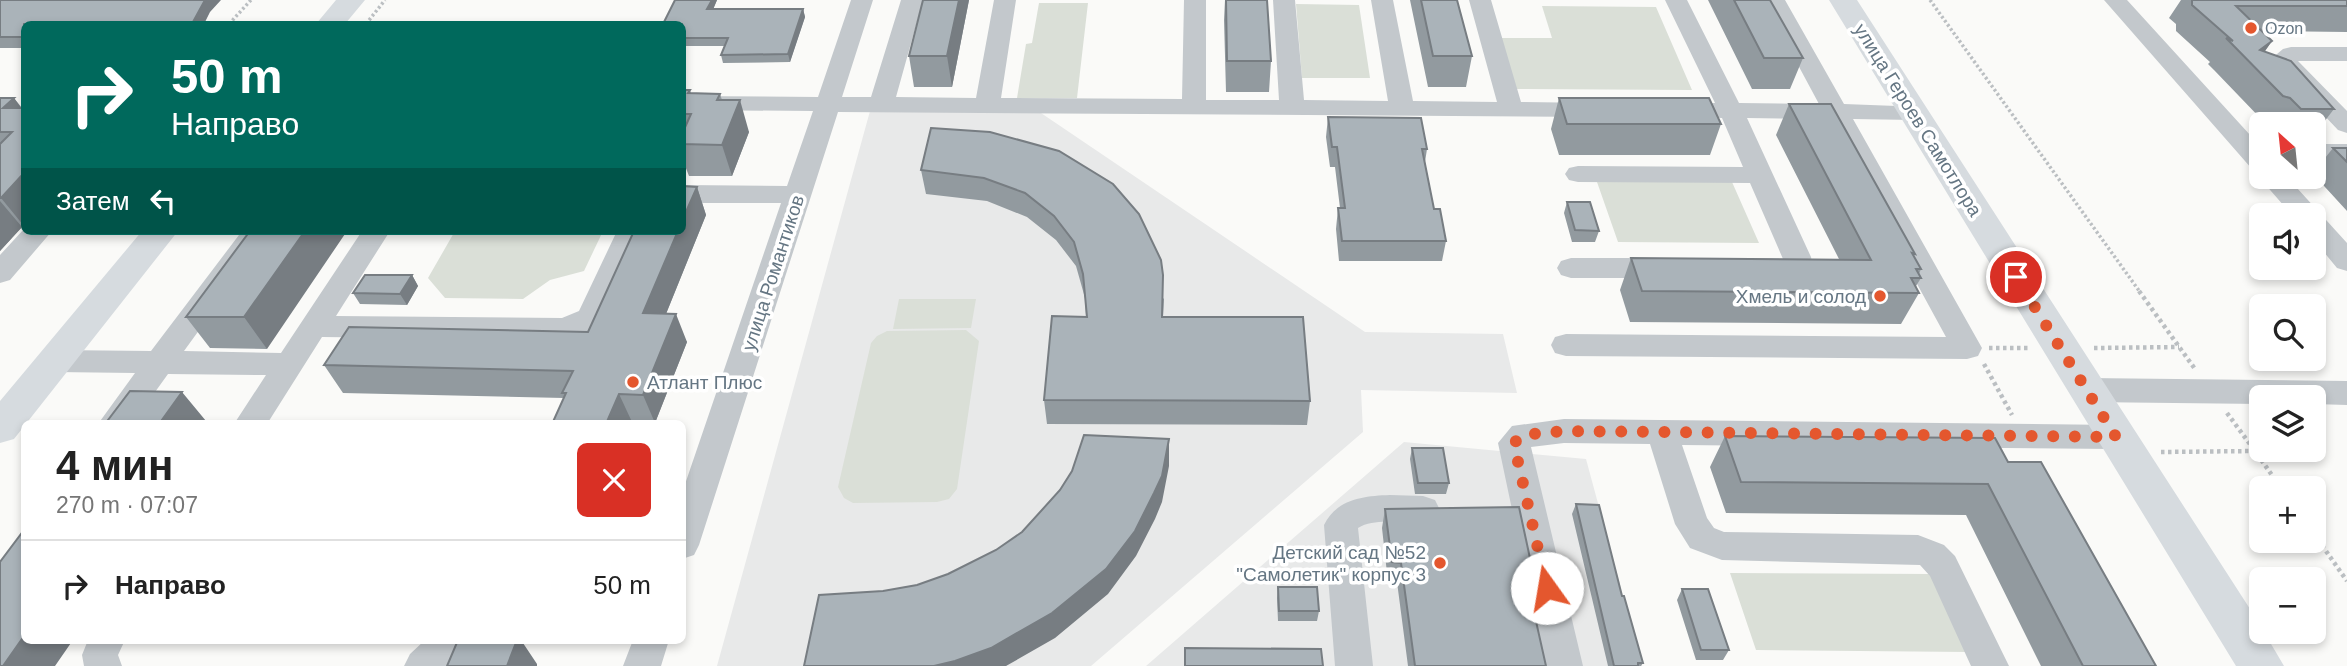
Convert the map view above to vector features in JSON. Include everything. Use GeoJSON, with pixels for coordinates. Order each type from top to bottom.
{"type":"FeatureCollection","features":[{"type":"Feature","properties":{"kind":"main road"},"geometry":{"type":"LineString","coordinates":[[334,21],[351,0]]}},
{"type":"Feature","properties":{"kind":"main road","name":"улица Героев Самотлора"},"geometry":{"type":"LineString","coordinates":[[1843,0],[2261,666]]}},
{"type":"Feature","properties":{"kind":"main road"},"geometry":{"type":"LineString","coordinates":[[0,428],[158,235]]}},
{"type":"Feature","properties":{"kind":"street","name":"улица Романтиков"},"geometry":{"type":"LineString","coordinates":[[686,533],[862,0]]}},
{"type":"Feature","properties":{"kind":"street"},"geometry":{"type":"LineString","coordinates":[[881,105],[912,0]]}},
{"type":"Feature","properties":{"kind":"street"},"geometry":{"type":"LineString","coordinates":[[987,106],[1005,0]]}},
{"type":"Feature","properties":{"kind":"street"},"geometry":{"type":"LineString","coordinates":[[1194,107],[1195,0]]}},
{"type":"Feature","properties":{"kind":"street"},"geometry":{"type":"LineString","coordinates":[[1283,0],[1292,108]]}},
{"type":"Feature","properties":{"kind":"street"},"geometry":{"type":"LineString","coordinates":[[1382,0],[1402,109]]}},
{"type":"Feature","properties":{"kind":"street"},"geometry":{"type":"LineString","coordinates":[[1480,0],[1511,109]]}},
{"type":"Feature","properties":{"kind":"street"},"geometry":{"type":"LineString","coordinates":[[1676,0],[1731,111],[1798,262],[1794,268],[1787,269],[1747,269]]}},
{"type":"Feature","properties":{"kind":"street"},"geometry":{"type":"LineString","coordinates":[[1566,345],[1967,348],[1774,0]]}},
{"type":"Feature","properties":{"kind":"street"},"geometry":{"type":"LineString","coordinates":[[2115,0],[2249,146]]}},
{"type":"Feature","properties":{"kind":"street"},"geometry":{"type":"LineString","coordinates":[[2347,54],[2291,54],[2283,59],[2347,125]]}},
{"type":"Feature","properties":{"kind":"street"},"geometry":{"type":"LineString","coordinates":[[686,103],[1621,110]]}},
{"type":"Feature","properties":{"kind":"street"},"geometry":{"type":"LineString","coordinates":[[1649,110],[1914,112]]}},
{"type":"Feature","properties":{"kind":"street"},"geometry":{"type":"LineString","coordinates":[[2326,152],[2347,152]]}},
{"type":"Feature","properties":{"kind":"street"},"geometry":{"type":"LineString","coordinates":[[1578,174],[1760,175]]}},
{"type":"Feature","properties":{"kind":"street"},"geometry":{"type":"LineString","coordinates":[[2284,189],[2296,203]]}},
{"type":"Feature","properties":{"kind":"street"},"geometry":{"type":"LineString","coordinates":[[686,194],[799,195]]}},
{"type":"Feature","properties":{"kind":"street"},"geometry":{"type":"LineString","coordinates":[[0,273],[34,235]]}},
{"type":"Feature","properties":{"kind":"street"},"geometry":{"type":"LineString","coordinates":[[117,420],[254,235]]}},
{"type":"Feature","properties":{"kind":"street"},"geometry":{"type":"LineString","coordinates":[[253,420],[373,235]]}},
{"type":"Feature","properties":{"kind":"street"},"geometry":{"type":"LineString","coordinates":[[313,327],[562,330],[574,327],[591,317],[629,235]]}},
{"type":"Feature","properties":{"kind":"street"},"geometry":{"type":"LineString","coordinates":[[2326,237],[2347,261]]}},
{"type":"Feature","properties":{"kind":"street"},"geometry":{"type":"LineString","coordinates":[[1571,268],[1692,268]]}},
{"type":"Feature","properties":{"kind":"street"},"geometry":{"type":"LineString","coordinates":[[55,361],[289,364]]}},
{"type":"Feature","properties":{"kind":"street"},"geometry":{"type":"LineString","coordinates":[[2087,390],[2347,393]]}},
{"type":"Feature","properties":{"kind":"street"},"geometry":{"type":"LineString","coordinates":[[1564,666],[1516,510],[1514,443],[1523,435],[1564,431],[2024,445],[2116,437]]}},
{"type":"Feature","properties":{"kind":"street"},"geometry":{"type":"LineString","coordinates":[[1662,433],[1692,524],[1702,538],[1722,546],[1918,549],[1932,555],[1943,566],[1990,666]]}},
{"type":"Feature","properties":{"kind":"street"},"geometry":{"type":"LineString","coordinates":[[1354,666],[1341,525],[1345,517],[1360,511],[1451,510]]}},
{"type":"Feature","properties":{"kind":"street"},"geometry":{"type":"LineString","coordinates":[[103,666],[100,655],[105,644]]}},
{"type":"Feature","properties":{"kind":"street"},"geometry":{"type":"LineString","coordinates":[[423,666],[436,654],[441,644]]}},
{"type":"Feature","properties":{"kind":"street"},"geometry":{"type":"LineString","coordinates":[[642,666],[650,644]]}},
{"type":"Feature","properties":{"kind":"path"},"geometry":{"type":"LineString","coordinates":[[232,21],[251,0]]}},
{"type":"Feature","properties":{"kind":"path"},"geometry":{"type":"LineString","coordinates":[[368,21],[385,0]]}},
{"type":"Feature","properties":{"kind":"path"},"geometry":{"type":"LineString","coordinates":[[1930,0],[2249,443]]}},
{"type":"Feature","properties":{"kind":"path"},"geometry":{"type":"LineString","coordinates":[[1982,359],[2024,445]]}},
{"type":"Feature","properties":{"kind":"path"},"geometry":{"type":"LineString","coordinates":[[2326,551],[2347,581]]}},
{"type":"Feature","properties":{"kind":"shaded area"},"geometry":{"type":"Polygon","coordinates":[[[1039,3],[1088,3],[1077,98],[1017,98],[1026,44],[1032,43],[1039,3]]]}},
{"type":"Feature","properties":{"kind":"shaded area"},"geometry":{"type":"Polygon","coordinates":[[[1296,4],[1359,5],[1370,78],[1302,78],[1296,4]]]}},
{"type":"Feature","properties":{"kind":"shaded area"},"geometry":{"type":"Polygon","coordinates":[[[1542,6],[1656,7],[1692,90],[1514,89],[1500,38],[1552,38],[1542,6]]]}},
{"type":"Feature","properties":{"kind":"shaded area"},"geometry":{"type":"Polygon","coordinates":[[[870,111],[1038,111],[1365,332],[1503,334],[1517,393],[1361,390],[1363,432],[1091,666],[717,666],[870,111]]]}},
{"type":"Feature","properties":{"kind":"shaded area"},"geometry":{"type":"Polygon","coordinates":[[[1597,182],[1732,182],[1759,243],[1618,242],[1597,182]]]}},
{"type":"Feature","properties":{"kind":"shaded area"},"geometry":{"type":"Polygon","coordinates":[[[453,235],[601,235],[584,271],[550,280],[523,299],[445,298],[428,278],[453,235]]]}},
{"type":"Feature","properties":{"kind":"shaded area"},"geometry":{"type":"Polygon","coordinates":[[[899,299],[976,299],[971,328],[893,329],[899,299]]]}},
{"type":"Feature","properties":{"kind":"shaded area"},"geometry":{"type":"Polygon","coordinates":[[[966,330],[979,341],[957,489],[949,499],[937,502],[853,503],[844,498],[838,487],[871,343],[887,331],[966,330]]]}},
{"type":"Feature","properties":{"kind":"shaded area","name":"Детский сад №52 \"Самолетик\" корпус 3"},"geometry":{"type":"Polygon","coordinates":[[[1404,442],[1586,459],[1642,666],[1146,666],[1404,442]]]}},
{"type":"Feature","properties":{"kind":"shaded area"},"geometry":{"type":"Polygon","coordinates":[[[1730,573],[1932,574],[1968,652],[1756,650],[1730,573]]]}},
{"type":"Feature","properties":{"kind":"building"},"geometry":{"type":"Polygon","coordinates":[[[0,0],[205,0],[194,21],[21,21],[21,37],[0,37],[0,0]]]}},
{"type":"Feature","properties":{"kind":"building"},"geometry":{"type":"Polygon","coordinates":[[[675,0],[712,0],[707,9],[803,9],[788,54],[721,55],[728,38],[686,38],[686,21],[664,21],[675,0]]]}},
{"type":"Feature","properties":{"kind":"building"},"geometry":{"type":"Polygon","coordinates":[[[923,0],[959,0],[947,56],[909,56],[923,0]]]}},
{"type":"Feature","properties":{"kind":"building"},"geometry":{"type":"Polygon","coordinates":[[[1226,0],[1267,0],[1271,61],[1227,61],[1226,0]]]}},
{"type":"Feature","properties":{"kind":"building"},"geometry":{"type":"Polygon","coordinates":[[[1421,0],[1457,0],[1472,56],[1433,56],[1421,0]]]}},
{"type":"Feature","properties":{"kind":"building"},"geometry":{"type":"Polygon","coordinates":[[[1734,0],[1770,0],[1803,58],[1764,58],[1734,0]]]}},
{"type":"Feature","properties":{"kind":"building"},"geometry":{"type":"Polygon","coordinates":[[[2192,0],[2347,0],[2347,6],[2236,6],[2272,41],[2260,50],[2291,61],[2334,109],[2301,109],[2290,98],[2283,96],[2226,38],[2233,41],[2192,5],[2192,0]]]}},
{"type":"Feature","properties":{"kind":"building"},"geometry":{"type":"Polygon","coordinates":[[[686,90],[690,90],[688,93],[720,94],[717,100],[740,100],[722,145],[686,144],[686,125],[691,114],[686,114],[686,90]]]}},
{"type":"Feature","properties":{"kind":"building"},"geometry":{"type":"Polygon","coordinates":[[[0,98],[14,98],[3,108],[21,108],[21,176],[1,198],[0,144],[12,132],[0,132],[0,98]]]}},
{"type":"Feature","properties":{"kind":"building"},"geometry":{"type":"Polygon","coordinates":[[[1559,98],[1709,98],[1721,124],[1567,124],[1559,98]]]}},
{"type":"Feature","properties":{"kind":"building"},"geometry":{"type":"Polygon","coordinates":[[[1789,104],[1831,104],[1915,254],[1912,253],[1921,269],[1916,269],[1921,278],[1911,278],[1919,293],[1642,291],[1631,258],[1871,260],[1789,104]]]}},
{"type":"Feature","properties":{"kind":"building"},"geometry":{"type":"Polygon","coordinates":[[[1328,117],[1421,118],[1427,149],[1422,149],[1434,209],[1440,209],[1446,241],[1342,241],[1338,208],[1345,208],[1337,147],[1332,147],[1328,117]]]}},
{"type":"Feature","properties":{"kind":"building"},"geometry":{"type":"Polygon","coordinates":[[[931,128],[990,132],[1059,151],[1113,184],[1139,214],[1161,260],[1162,317],[1303,317],[1310,401],[1044,400],[1052,316],[1087,317],[1083,274],[1074,242],[1054,216],[1025,193],[984,178],[921,170],[931,128]]]}},
{"type":"Feature","properties":{"kind":"building"},"geometry":{"type":"Polygon","coordinates":[[[2333,148],[2347,148],[2347,162],[2333,148]]]}},
{"type":"Feature","properties":{"kind":"building"},"geometry":{"type":"Polygon","coordinates":[[[686,186],[697,187],[686,212],[686,186]]]}},
{"type":"Feature","properties":{"kind":"building"},"geometry":{"type":"Polygon","coordinates":[[[1567,202],[1590,202],[1599,231],[1575,230],[1567,202]]]}},
{"type":"Feature","properties":{"kind":"building"},"geometry":{"type":"Polygon","coordinates":[[[247,235],[302,235],[244,317],[186,317],[247,235]]]}},
{"type":"Feature","properties":{"kind":"building"},"geometry":{"type":"Polygon","coordinates":[[[632,235],[676,235],[643,313],[676,314],[643,395],[619,394],[608,420],[554,420],[566,393],[562,393],[573,371],[324,365],[349,327],[588,332],[632,235]]]}},
{"type":"Feature","properties":{"kind":"building"},"geometry":{"type":"Polygon","coordinates":[[[365,275],[412,275],[400,294],[353,293],[365,275]]]}},
{"type":"Feature","properties":{"kind":"building"},"geometry":{"type":"Polygon","coordinates":[[[130,391],[182,392],[162,420],[108,420],[130,391]]]}},
{"type":"Feature","properties":{"kind":"building"},"geometry":{"type":"Polygon","coordinates":[[[1084,435],[1169,439],[1162,476],[1154,493],[1135,531],[1106,569],[1052,613],[991,648],[955,661],[934,666],[804,666],[819,595],[883,591],[917,585],[948,574],[996,550],[1022,532],[1060,490],[1072,471],[1084,435]]]}},
{"type":"Feature","properties":{"kind":"building"},"geometry":{"type":"Polygon","coordinates":[[[1725,436],[1995,438],[2008,462],[2041,462],[2156,666],[2083,666],[1988,484],[1741,482],[1725,436]]]}},
{"type":"Feature","properties":{"kind":"building"},"geometry":{"type":"Polygon","coordinates":[[[1412,448],[1443,448],[1449,483],[1418,483],[1412,448]]]}},
{"type":"Feature","properties":{"kind":"building"},"geometry":{"type":"Polygon","coordinates":[[[1576,504],[1599,505],[1622,596],[1643,663],[1638,663],[1638,666],[1614,666],[1576,504]]]}},
{"type":"Feature","properties":{"kind":"building"},"geometry":{"type":"Polygon","coordinates":[[[1519,507],[1531,563],[1523,563],[1546,666],[1415,666],[1401,563],[1392,562],[1385,509],[1519,507]]]}},
{"type":"Feature","properties":{"kind":"building"},"geometry":{"type":"Polygon","coordinates":[[[21,534],[21,640],[3,666],[0,666],[0,562],[21,534]]]}},
{"type":"Feature","properties":{"kind":"building"},"geometry":{"type":"Polygon","coordinates":[[[1278,587],[1317,587],[1319,611],[1279,611],[1278,587]]]}},
{"type":"Feature","properties":{"kind":"building"},"geometry":{"type":"Polygon","coordinates":[[[1682,589],[1708,589],[1729,650],[1701,650],[1682,589]]]}},
{"type":"Feature","properties":{"kind":"building"},"geometry":{"type":"Polygon","coordinates":[[[456,644],[515,644],[507,666],[447,666],[456,644]]]}},
{"type":"Feature","properties":{"kind":"building"},"geometry":{"type":"Polygon","coordinates":[[[1185,648],[1321,649],[1323,666],[1185,666],[1185,648]]]}},
{"type":"Feature","properties":{"kind":"place","name":"Ozon"},"geometry":{"type":"Point","coordinates":[2251,28]}},
{"type":"Feature","properties":{"kind":"place","name":"Хмель и солод"},"geometry":{"type":"Point","coordinates":[1880,296]}},
{"type":"Feature","properties":{"kind":"place","name":"Атлант Плюс"},"geometry":{"type":"Point","coordinates":[633,382]}},
{"type":"Feature","properties":{"kind":"place","name":"Детский сад №52 \"Самолетик\" корпус 3"},"geometry":{"type":"Point","coordinates":[1440,563]}},
{"type":"Feature","properties":{"kind":"route"},"geometry":{"type":"LineString","coordinates":[[1547,588],[1514,443],[1523,435],[1564,431],[2116,437],[2016,277]]}}]}
